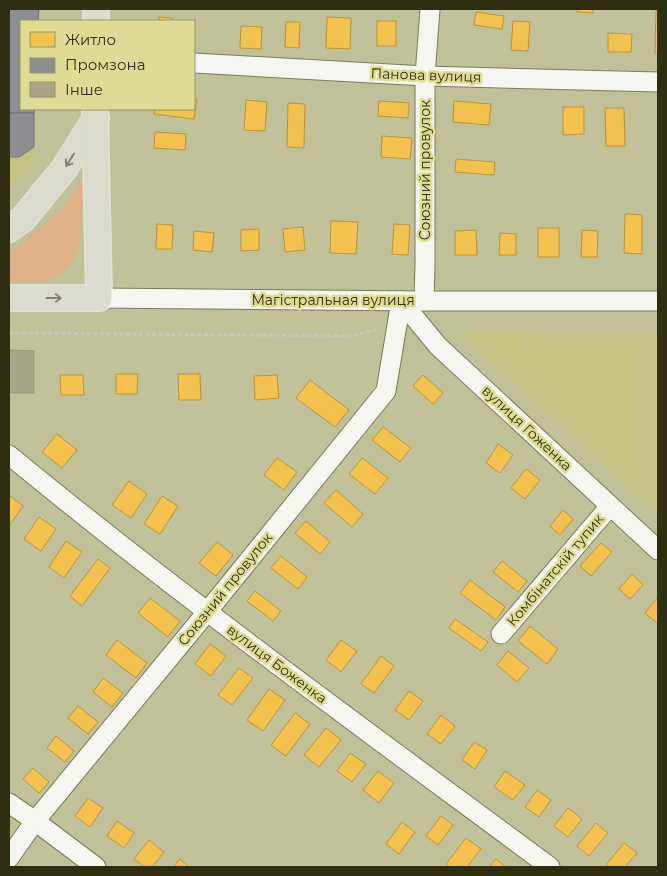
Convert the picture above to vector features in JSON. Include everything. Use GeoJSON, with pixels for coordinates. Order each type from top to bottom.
{"type":"FeatureCollection","features":[{"type":"Feature","properties":{"kind":"main road"},"geometry":{"type":"LineString","coordinates":[[9,229],[23,218],[64,169],[96,114]]}},
{"type":"Feature","properties":{"kind":"main road"},"geometry":{"type":"LineString","coordinates":[[96,114],[100,298]]}},
{"type":"Feature","properties":{"kind":"main road","name":"Магістральная вулиця"},"geometry":{"type":"LineString","coordinates":[[9,298],[100,298]]}},
{"type":"Feature","properties":{"kind":"street","name":"Союзний провулок"},"geometry":{"type":"LineString","coordinates":[[424,301],[425,76],[430,9]]}},
{"type":"Feature","properties":{"kind":"street","name":"Панова вулиця"},"geometry":{"type":"LineString","coordinates":[[195,63],[425,76],[658,82]]}},
{"type":"Feature","properties":{"kind":"street","name":"Магістральная вулиця"},"geometry":{"type":"LineString","coordinates":[[100,298],[658,301]]}},
{"type":"Feature","properties":{"kind":"street","name":"Союзний провулок"},"geometry":{"type":"LineString","coordinates":[[9,858],[35,821],[386,390],[401,301]]}},
{"type":"Feature","properties":{"kind":"street","name":"вулиця Гоженка"},"geometry":{"type":"LineString","coordinates":[[401,301],[438,346],[658,550]]}},
{"type":"Feature","properties":{"kind":"street","name":"вулиця Боженка"},"geometry":{"type":"LineString","coordinates":[[9,455],[207,612],[550,867]]}},
{"type":"Feature","properties":{"kind":"street","name":"Комбінатскій тупик"},"geometry":{"type":"LineString","coordinates":[[500,634],[610,506]]}},
{"type":"Feature","properties":{"kind":"street"},"geometry":{"type":"LineString","coordinates":[[9,802],[96,867]]}},
{"type":"Feature","properties":{"kind":"path"},"geometry":{"type":"LineString","coordinates":[[9,333],[352,336],[397,325]]}},
{"type":"Feature","properties":{"kind":"shaded area"},"geometry":{"type":"Polygon","coordinates":[[[9,9],[41,9],[40,20],[20,20],[20,110],[37,110],[36,141],[28,172],[9,184],[9,9]]]}},
{"type":"Feature","properties":{"kind":"shaded area"},"geometry":{"type":"Polygon","coordinates":[[[80,183],[84,183],[79,249],[74,260],[56,277],[42,282],[9,282],[9,254],[61,209],[80,183]]]}},
{"type":"Feature","properties":{"kind":"shaded area"},"geometry":{"type":"Polygon","coordinates":[[[457,331],[658,334],[658,514],[595,457],[457,331]]]}},
{"type":"Feature","properties":{"kind":"building: Житло"},"geometry":{"type":"Polygon","coordinates":[[[578,9],[593,9],[593,13],[577,12],[578,9]]]}},
{"type":"Feature","properties":{"kind":"building: Житло"},"geometry":{"type":"Polygon","coordinates":[[[656,9],[658,9],[658,53],[655,53],[656,9]]]}},
{"type":"Feature","properties":{"kind":"building: Житло"},"geometry":{"type":"Polygon","coordinates":[[[476,12],[504,16],[502,29],[474,25],[476,12]]]}},
{"type":"Feature","properties":{"kind":"building: Житло"},"geometry":{"type":"Polygon","coordinates":[[[159,17],[172,18],[172,20],[159,20],[159,17]]]}},
{"type":"Feature","properties":{"kind":"building: Житло"},"geometry":{"type":"Polygon","coordinates":[[[327,17],[351,18],[350,49],[326,48],[327,17]]]}},
{"type":"Feature","properties":{"kind":"building: Житло"},"geometry":{"type":"Polygon","coordinates":[[[377,21],[396,21],[396,46],[377,46],[377,21]]]}},
{"type":"Feature","properties":{"kind":"building: Житло"},"geometry":{"type":"Polygon","coordinates":[[[513,21],[530,22],[528,51],[511,50],[513,21]]]}},
{"type":"Feature","properties":{"kind":"building: Житло"},"geometry":{"type":"Polygon","coordinates":[[[286,22],[300,22],[299,48],[285,47],[286,22]]]}},
{"type":"Feature","properties":{"kind":"building: Житло"},"geometry":{"type":"Polygon","coordinates":[[[241,26],[262,27],[261,49],[240,48],[241,26]]]}},
{"type":"Feature","properties":{"kind":"building: Житло"},"geometry":{"type":"Polygon","coordinates":[[[608,33],[632,34],[631,52],[608,52],[608,33]]]}},
{"type":"Feature","properties":{"kind":"building: Житло"},"geometry":{"type":"Polygon","coordinates":[[[195,99],[197,99],[194,119],[154,114],[155,110],[195,110],[195,99]]]}},
{"type":"Feature","properties":{"kind":"building: Житло"},"geometry":{"type":"Polygon","coordinates":[[[246,100],[267,102],[265,131],[244,130],[246,100]]]}},
{"type":"Feature","properties":{"kind":"building: Житло"},"geometry":{"type":"Polygon","coordinates":[[[379,101],[409,103],[408,118],[378,116],[379,101]]]}},
{"type":"Feature","properties":{"kind":"building: Житло"},"geometry":{"type":"Polygon","coordinates":[[[454,101],[491,104],[489,125],[453,122],[454,101]]]}},
{"type":"Feature","properties":{"kind":"building: Житло"},"geometry":{"type":"Polygon","coordinates":[[[288,103],[305,104],[304,148],[287,147],[288,103]]]}},
{"type":"Feature","properties":{"kind":"building: Житло"},"geometry":{"type":"Polygon","coordinates":[[[563,107],[584,107],[584,134],[563,135],[563,107]]]}},
{"type":"Feature","properties":{"kind":"building: Житло"},"geometry":{"type":"Polygon","coordinates":[[[605,108],[624,108],[625,146],[606,146],[605,108]]]}},
{"type":"Feature","properties":{"kind":"building: Житло"},"geometry":{"type":"Polygon","coordinates":[[[155,132],[186,134],[185,150],[154,148],[155,132]]]}},
{"type":"Feature","properties":{"kind":"building: Житло"},"geometry":{"type":"Polygon","coordinates":[[[382,136],[412,138],[410,159],[381,157],[382,136]]]}},
{"type":"Feature","properties":{"kind":"building: Житло"},"geometry":{"type":"Polygon","coordinates":[[[456,159],[495,162],[494,175],[455,172],[456,159]]]}},
{"type":"Feature","properties":{"kind":"building: Житло"},"geometry":{"type":"Polygon","coordinates":[[[625,214],[642,215],[642,254],[624,253],[625,214]]]}},
{"type":"Feature","properties":{"kind":"building: Житло"},"geometry":{"type":"Polygon","coordinates":[[[331,221],[358,222],[356,254],[330,253],[331,221]]]}},
{"type":"Feature","properties":{"kind":"building: Житло"},"geometry":{"type":"Polygon","coordinates":[[[157,224],[173,225],[172,249],[156,249],[157,224]]]}},
{"type":"Feature","properties":{"kind":"building: Житло"},"geometry":{"type":"Polygon","coordinates":[[[394,224],[410,225],[408,255],[392,254],[394,224]]]}},
{"type":"Feature","properties":{"kind":"building: Житло"},"geometry":{"type":"Polygon","coordinates":[[[303,227],[305,250],[285,252],[283,229],[303,227]]]}},
{"type":"Feature","properties":{"kind":"building: Житло"},"geometry":{"type":"Polygon","coordinates":[[[538,228],[559,228],[559,257],[538,257],[538,228]]]}},
{"type":"Feature","properties":{"kind":"building: Житло"},"geometry":{"type":"Polygon","coordinates":[[[259,229],[259,250],[241,251],[241,230],[259,229]]]}},
{"type":"Feature","properties":{"kind":"building: Житло"},"geometry":{"type":"Polygon","coordinates":[[[476,230],[477,255],[455,255],[455,231],[476,230]]]}},
{"type":"Feature","properties":{"kind":"building: Житло"},"geometry":{"type":"Polygon","coordinates":[[[582,230],[598,231],[597,257],[581,257],[582,230]]]}},
{"type":"Feature","properties":{"kind":"building: Житло"},"geometry":{"type":"Polygon","coordinates":[[[194,231],[214,233],[212,252],[193,250],[194,231]]]}},
{"type":"Feature","properties":{"kind":"building: Житло"},"geometry":{"type":"Polygon","coordinates":[[[500,233],[516,234],[516,255],[499,255],[500,233]]]}},
{"type":"Feature","properties":{"kind":"building: Житло"},"geometry":{"type":"Polygon","coordinates":[[[116,374],[138,374],[137,394],[116,394],[116,374]]]}},
{"type":"Feature","properties":{"kind":"building: Житло"},"geometry":{"type":"Polygon","coordinates":[[[178,374],[200,374],[201,400],[179,400],[178,374]]]}},
{"type":"Feature","properties":{"kind":"building: Житло"},"geometry":{"type":"Polygon","coordinates":[[[60,375],[83,375],[84,395],[61,395],[60,375]]]}},
{"type":"Feature","properties":{"kind":"building: Житло"},"geometry":{"type":"Polygon","coordinates":[[[277,375],[279,398],[255,400],[254,376],[277,375]]]}},
{"type":"Feature","properties":{"kind":"building: Житло"},"geometry":{"type":"Polygon","coordinates":[[[423,375],[443,393],[433,404],[413,386],[423,375]]]}},
{"type":"Feature","properties":{"kind":"building: Житло"},"geometry":{"type":"Polygon","coordinates":[[[310,380],[349,410],[335,427],[296,398],[310,380]]]}},
{"type":"Feature","properties":{"kind":"building: Житло"},"geometry":{"type":"Polygon","coordinates":[[[383,427],[411,448],[400,462],[372,440],[383,427]]]}},
{"type":"Feature","properties":{"kind":"building: Житло"},"geometry":{"type":"Polygon","coordinates":[[[57,434],[77,450],[62,468],[42,452],[57,434]]]}},
{"type":"Feature","properties":{"kind":"building: Житло"},"geometry":{"type":"Polygon","coordinates":[[[498,444],[513,455],[500,473],[486,463],[498,444]]]}},
{"type":"Feature","properties":{"kind":"building: Житло"},"geometry":{"type":"Polygon","coordinates":[[[277,458],[297,472],[284,490],[264,475],[277,458]]]}},
{"type":"Feature","properties":{"kind":"building: Житло"},"geometry":{"type":"Polygon","coordinates":[[[362,458],[388,478],[375,494],[349,474],[362,458]]]}},
{"type":"Feature","properties":{"kind":"building: Житло"},"geometry":{"type":"Polygon","coordinates":[[[526,469],[540,480],[525,499],[511,488],[526,469]]]}},
{"type":"Feature","properties":{"kind":"building: Житло"},"geometry":{"type":"Polygon","coordinates":[[[129,481],[147,494],[131,518],[112,505],[129,481]]]}},
{"type":"Feature","properties":{"kind":"building: Житло"},"geometry":{"type":"Polygon","coordinates":[[[336,490],[363,514],[352,527],[324,503],[336,490]]]}},
{"type":"Feature","properties":{"kind":"building: Житло"},"geometry":{"type":"Polygon","coordinates":[[[9,495],[23,506],[9,526],[9,495]]]}},
{"type":"Feature","properties":{"kind":"building: Житло"},"geometry":{"type":"Polygon","coordinates":[[[162,496],[178,506],[160,534],[144,524],[162,496]]]}},
{"type":"Feature","properties":{"kind":"building: Житло"},"geometry":{"type":"Polygon","coordinates":[[[563,510],[573,519],[560,535],[550,526],[563,510]]]}},
{"type":"Feature","properties":{"kind":"building: Житло"},"geometry":{"type":"Polygon","coordinates":[[[39,517],[56,529],[41,551],[24,539],[39,517]]]}},
{"type":"Feature","properties":{"kind":"building: Житло"},"geometry":{"type":"Polygon","coordinates":[[[306,521],[330,542],[320,554],[295,533],[306,521]]]}},
{"type":"Feature","properties":{"kind":"building: Житло"},"geometry":{"type":"Polygon","coordinates":[[[66,541],[82,552],[64,578],[49,567],[66,541]]]}},
{"type":"Feature","properties":{"kind":"building: Житло"},"geometry":{"type":"Polygon","coordinates":[[[217,542],[233,555],[216,576],[199,563],[217,542]]]}},
{"type":"Feature","properties":{"kind":"building: Житло"},"geometry":{"type":"Polygon","coordinates":[[[601,543],[612,552],[591,576],[580,566],[601,543]]]}},
{"type":"Feature","properties":{"kind":"building: Житло"},"geometry":{"type":"Polygon","coordinates":[[[281,556],[307,577],[298,589],[271,568],[281,556]]]}},
{"type":"Feature","properties":{"kind":"building: Житло"},"geometry":{"type":"Polygon","coordinates":[[[98,559],[110,568],[82,606],[70,596],[98,559]]]}},
{"type":"Feature","properties":{"kind":"building: Житло"},"geometry":{"type":"Polygon","coordinates":[[[502,561],[527,581],[518,592],[493,572],[502,561]]]}},
{"type":"Feature","properties":{"kind":"building: Житло"},"geometry":{"type":"Polygon","coordinates":[[[632,574],[643,585],[630,599],[619,589],[632,574]]]}},
{"type":"Feature","properties":{"kind":"building: Житло"},"geometry":{"type":"Polygon","coordinates":[[[470,580],[505,607],[496,620],[460,593],[470,580]]]}},
{"type":"Feature","properties":{"kind":"building: Житло"},"geometry":{"type":"Polygon","coordinates":[[[255,591],[281,611],[273,621],[247,601],[255,591]]]}},
{"type":"Feature","properties":{"kind":"building: Житло"},"geometry":{"type":"Polygon","coordinates":[[[658,597],[658,624],[645,613],[658,597]]]}},
{"type":"Feature","properties":{"kind":"building: Житло"},"geometry":{"type":"Polygon","coordinates":[[[150,598],[180,621],[168,637],[138,613],[150,598]]]}},
{"type":"Feature","properties":{"kind":"building: Житло"},"geometry":{"type":"Polygon","coordinates":[[[455,619],[488,642],[481,651],[449,628],[455,619]]]}},
{"type":"Feature","properties":{"kind":"building: Житло"},"geometry":{"type":"Polygon","coordinates":[[[530,626],[558,649],[547,664],[518,641],[530,626]]]}},
{"type":"Feature","properties":{"kind":"building: Житло"},"geometry":{"type":"Polygon","coordinates":[[[117,640],[147,663],[136,678],[106,655],[117,640]]]}},
{"type":"Feature","properties":{"kind":"building: Житло"},"geometry":{"type":"Polygon","coordinates":[[[341,640],[357,651],[341,672],[326,660],[341,640]]]}},
{"type":"Feature","properties":{"kind":"building: Житло"},"geometry":{"type":"Polygon","coordinates":[[[210,644],[226,656],[211,676],[195,664],[210,644]]]}},
{"type":"Feature","properties":{"kind":"building: Житло"},"geometry":{"type":"Polygon","coordinates":[[[508,651],[529,668],[517,682],[497,665],[508,651]]]}},
{"type":"Feature","properties":{"kind":"building: Житло"},"geometry":{"type":"Polygon","coordinates":[[[381,656],[394,666],[374,693],[361,684],[381,656]]]}},
{"type":"Feature","properties":{"kind":"building: Житло"},"geometry":{"type":"Polygon","coordinates":[[[239,668],[253,678],[232,705],[218,695],[239,668]]]}},
{"type":"Feature","properties":{"kind":"building: Житло"},"geometry":{"type":"Polygon","coordinates":[[[103,678],[123,693],[112,707],[93,692],[103,678]]]}},
{"type":"Feature","properties":{"kind":"building: Житло"},"geometry":{"type":"Polygon","coordinates":[[[269,689],[285,700],[263,731],[247,720],[269,689]]]}},
{"type":"Feature","properties":{"kind":"building: Житло"},"geometry":{"type":"Polygon","coordinates":[[[409,691],[423,701],[409,720],[395,710],[409,691]]]}},
{"type":"Feature","properties":{"kind":"building: Житло"},"geometry":{"type":"Polygon","coordinates":[[[78,706],[98,722],[88,734],[68,718],[78,706]]]}},
{"type":"Feature","properties":{"kind":"building: Житло"},"geometry":{"type":"Polygon","coordinates":[[[295,713],[310,724],[286,756],[271,745],[295,713]]]}},
{"type":"Feature","properties":{"kind":"building: Житло"},"geometry":{"type":"Polygon","coordinates":[[[441,715],[455,726],[441,744],[427,734],[441,715]]]}},
{"type":"Feature","properties":{"kind":"building: Житло"},"geometry":{"type":"Polygon","coordinates":[[[326,728],[341,740],[319,767],[304,755],[326,728]]]}},
{"type":"Feature","properties":{"kind":"building: Житло"},"geometry":{"type":"Polygon","coordinates":[[[56,736],[74,751],[65,762],[47,748],[56,736]]]}},
{"type":"Feature","properties":{"kind":"building: Житло"},"geometry":{"type":"Polygon","coordinates":[[[474,742],[487,750],[475,769],[462,760],[474,742]]]}},
{"type":"Feature","properties":{"kind":"building: Житло"},"geometry":{"type":"Polygon","coordinates":[[[350,753],[366,764],[352,782],[337,771],[350,753]]]}},
{"type":"Feature","properties":{"kind":"building: Житло"},"geometry":{"type":"Polygon","coordinates":[[[33,768],[49,782],[39,793],[23,779],[33,768]]]}},
{"type":"Feature","properties":{"kind":"building: Житло"},"geometry":{"type":"Polygon","coordinates":[[[378,771],[394,783],[379,803],[363,790],[378,771]]]}},
{"type":"Feature","properties":{"kind":"building: Житло"},"geometry":{"type":"Polygon","coordinates":[[[505,771],[525,785],[513,800],[494,787],[505,771]]]}},
{"type":"Feature","properties":{"kind":"building: Житло"},"geometry":{"type":"Polygon","coordinates":[[[537,790],[551,800],[539,817],[525,807],[537,790]]]}},
{"type":"Feature","properties":{"kind":"building: Житло"},"geometry":{"type":"Polygon","coordinates":[[[88,798],[103,808],[90,827],[75,816],[88,798]]]}},
{"type":"Feature","properties":{"kind":"building: Житло"},"geometry":{"type":"Polygon","coordinates":[[[568,808],[582,819],[568,837],[554,826],[568,808]]]}},
{"type":"Feature","properties":{"kind":"building: Житло"},"geometry":{"type":"Polygon","coordinates":[[[441,816],[453,825],[438,845],[426,836],[441,816]]]}},
{"type":"Feature","properties":{"kind":"building: Житло"},"geometry":{"type":"Polygon","coordinates":[[[117,821],[134,833],[124,848],[107,836],[117,821]]]}},
{"type":"Feature","properties":{"kind":"building: Житло"},"geometry":{"type":"Polygon","coordinates":[[[402,822],[415,832],[399,854],[386,844],[402,822]]]}},
{"type":"Feature","properties":{"kind":"building: Житло"},"geometry":{"type":"Polygon","coordinates":[[[596,823],[608,833],[589,856],[577,846],[596,823]]]}},
{"type":"Feature","properties":{"kind":"building: Житло"},"geometry":{"type":"Polygon","coordinates":[[[466,838],[481,849],[467,867],[450,867],[446,864],[466,838]]]}},
{"type":"Feature","properties":{"kind":"building: Житло"},"geometry":{"type":"Polygon","coordinates":[[[149,840],[164,852],[152,867],[145,867],[134,859],[149,840]]]}},
{"type":"Feature","properties":{"kind":"building: Житло"},"geometry":{"type":"Polygon","coordinates":[[[624,843],[637,853],[625,867],[609,867],[606,865],[624,843]]]}},
{"type":"Feature","properties":{"kind":"building: Житло"},"geometry":{"type":"Polygon","coordinates":[[[180,859],[189,867],[173,867],[180,859]]]}},
{"type":"Feature","properties":{"kind":"building: Житло"},"geometry":{"type":"Polygon","coordinates":[[[496,859],[506,867],[489,867],[496,859]]]}},
{"type":"Feature","properties":{"kind":"building: Промзона"},"geometry":{"type":"Polygon","coordinates":[[[9,9],[39,9],[38,20],[20,20],[20,110],[35,110],[34,113],[9,113],[9,9]]]}},
{"type":"Feature","properties":{"kind":"building: Промзона"},"geometry":{"type":"Polygon","coordinates":[[[9,113],[34,113],[34,147],[19,157],[9,157],[9,113]]]}},
{"type":"Feature","properties":{"kind":"building: Інше"},"geometry":{"type":"Polygon","coordinates":[[[9,350],[34,351],[34,393],[9,393],[9,350]]]}}]}
